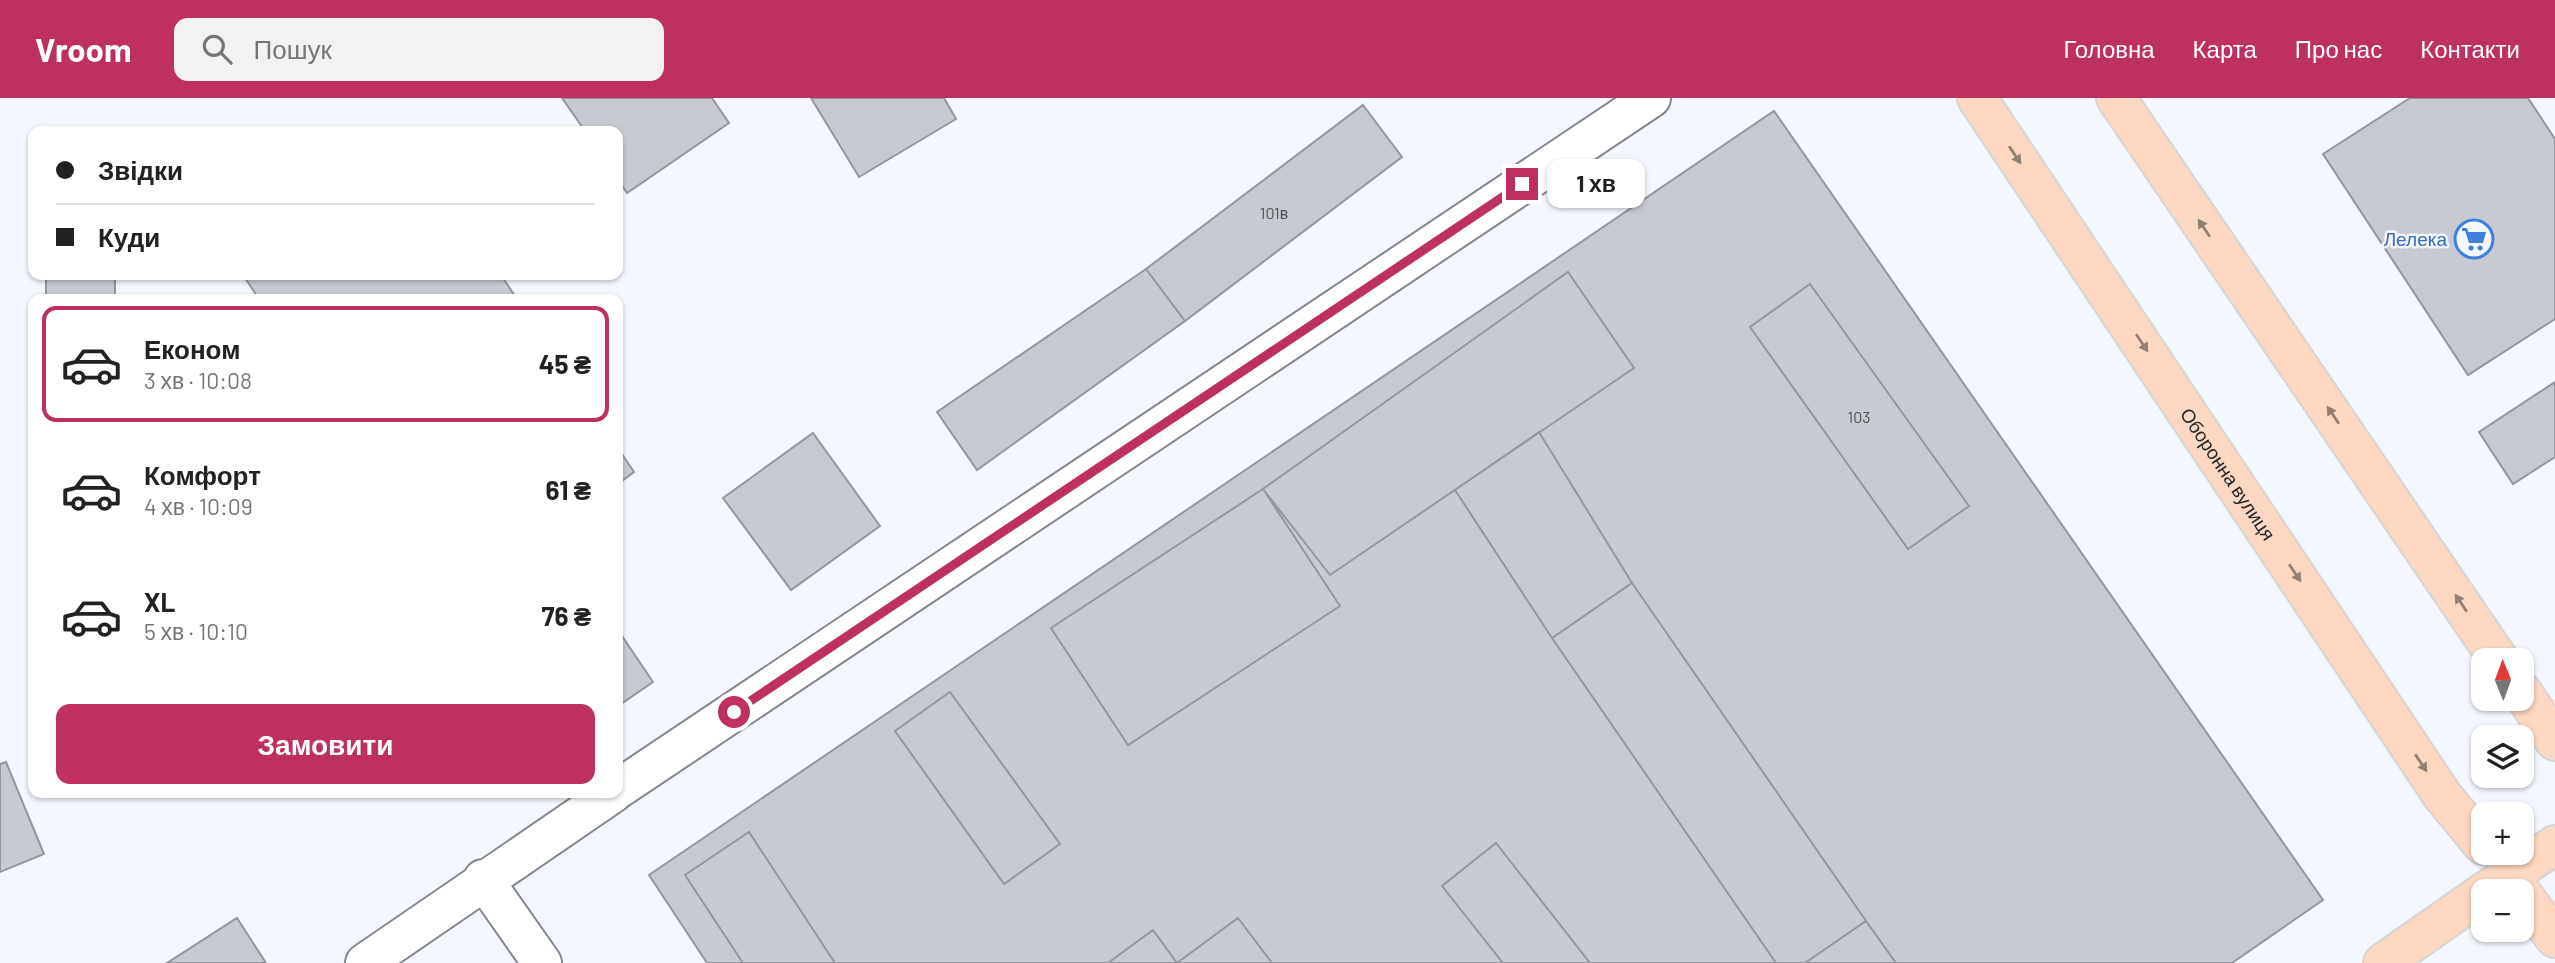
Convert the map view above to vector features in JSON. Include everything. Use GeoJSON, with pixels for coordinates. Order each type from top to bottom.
{"type":"FeatureCollection","features":[{"type":"Feature","properties":{"kind":"main road","name":"Оборонна вулиця"},"geometry":{"type":"LineString","coordinates":[[1977,98],[2442,795],[2471,830]]}},
{"type":"Feature","properties":{"kind":"main road"},"geometry":{"type":"LineString","coordinates":[[2116,98],[2491,648]]}},
{"type":"Feature","properties":{"kind":"main road"},"geometry":{"type":"LineString","coordinates":[[2534,710],[2555,741]]}},
{"type":"Feature","properties":{"kind":"main road"},"geometry":{"type":"LineString","coordinates":[[2507,879],[2555,845]]}},
{"type":"Feature","properties":{"kind":"main road"},"geometry":{"type":"LineString","coordinates":[[2383,963],[2471,903]]}},
{"type":"Feature","properties":{"kind":"main road"},"geometry":{"type":"LineString","coordinates":[[2534,917],[2555,938]]}},
{"type":"Feature","properties":{"kind":"street"},"geometry":{"type":"LineString","coordinates":[[623,786],[1651,98]]}},
{"type":"Feature","properties":{"kind":"street"},"geometry":{"type":"LineString","coordinates":[[365,963],[483,879],[605,798]]}},
{"type":"Feature","properties":{"kind":"street"},"geometry":{"type":"LineString","coordinates":[[483,879],[542,963]]}},
{"type":"Feature","properties":{"kind":"building"},"geometry":{"type":"Polygon","coordinates":[[[562,98],[712,98],[729,123],[627,193],[623,187],[623,126],[582,126],[562,98]]]}},
{"type":"Feature","properties":{"kind":"building"},"geometry":{"type":"Polygon","coordinates":[[[811,98],[944,98],[956,119],[859,177],[811,98]]]}},
{"type":"Feature","properties":{"kind":"building"},"geometry":{"type":"Polygon","coordinates":[[[2410,98],[2528,98],[2555,139],[2555,319],[2468,375],[2323,154],[2410,98]]]}},
{"type":"Feature","properties":{"kind":"building"},"geometry":{"type":"Polygon","coordinates":[[[1363,105],[1402,157],[1185,321],[1146,269],[1363,105]]]}},
{"type":"Feature","properties":{"kind":"building"},"geometry":{"type":"Polygon","coordinates":[[[1774,111],[2323,900],[2232,963],[707,963],[649,875],[1774,111]]]}},
{"type":"Feature","properties":{"kind":"building"},"geometry":{"type":"Polygon","coordinates":[[[1146,269],[1185,321],[977,470],[937,412],[1146,269]]]}},
{"type":"Feature","properties":{"kind":"building"},"geometry":{"type":"Polygon","coordinates":[[[1568,272],[1634,368],[1330,575],[1263,489],[1568,272]]]}},
{"type":"Feature","properties":{"kind":"building"},"geometry":{"type":"Polygon","coordinates":[[[46,280],[115,280],[115,294],[46,294],[46,280]]]}},
{"type":"Feature","properties":{"kind":"building"},"geometry":{"type":"Polygon","coordinates":[[[246,280],[504,280],[514,294],[256,294],[246,280]]]}},
{"type":"Feature","properties":{"kind":"building"},"geometry":{"type":"Polygon","coordinates":[[[1810,284],[1969,506],[1908,549],[1750,327],[1810,284]]]}},
{"type":"Feature","properties":{"kind":"building"},"geometry":{"type":"Polygon","coordinates":[[[2555,382],[2555,457],[2513,484],[2479,432],[2555,382]]]}},
{"type":"Feature","properties":{"kind":"building"},"geometry":{"type":"Polygon","coordinates":[[[1539,432],[1632,583],[1552,638],[1455,490],[1539,432]]]}},
{"type":"Feature","properties":{"kind":"building"},"geometry":{"type":"Polygon","coordinates":[[[813,433],[880,526],[791,590],[723,498],[813,433]]]}},
{"type":"Feature","properties":{"kind":"building"},"geometry":{"type":"Polygon","coordinates":[[[623,456],[634,472],[623,480],[623,456]]]}},
{"type":"Feature","properties":{"kind":"building"},"geometry":{"type":"Polygon","coordinates":[[[1263,489],[1340,606],[1128,745],[1051,628],[1263,489]]]}},
{"type":"Feature","properties":{"kind":"building"},"geometry":{"type":"Polygon","coordinates":[[[1632,583],[1866,921],[1805,963],[1776,963],[1552,638],[1632,583]]]}},
{"type":"Feature","properties":{"kind":"building"},"geometry":{"type":"Polygon","coordinates":[[[623,637],[653,682],[623,703],[623,637]]]}},
{"type":"Feature","properties":{"kind":"building"},"geometry":{"type":"Polygon","coordinates":[[[950,692],[1060,844],[1004,884],[895,731],[950,692]]]}},
{"type":"Feature","properties":{"kind":"building"},"geometry":{"type":"Polygon","coordinates":[[[6,762],[44,854],[0,872],[0,764],[6,762]]]}},
{"type":"Feature","properties":{"kind":"building"},"geometry":{"type":"Polygon","coordinates":[[[749,832],[835,963],[743,963],[685,875],[749,832]]]}},
{"type":"Feature","properties":{"kind":"building"},"geometry":{"type":"Polygon","coordinates":[[[1496,843],[1590,963],[1503,963],[1442,886],[1496,843]]]}},
{"type":"Feature","properties":{"kind":"building"},"geometry":{"type":"Polygon","coordinates":[[[237,918],[266,963],[167,963],[237,918]]]}},
{"type":"Feature","properties":{"kind":"building"},"geometry":{"type":"Polygon","coordinates":[[[1238,918],[1272,963],[1177,963],[1238,918]]]}},
{"type":"Feature","properties":{"kind":"building"},"geometry":{"type":"Polygon","coordinates":[[[1866,921],[1896,963],[1805,963],[1866,921]]]}},
{"type":"Feature","properties":{"kind":"building"},"geometry":{"type":"Polygon","coordinates":[[[1153,930],[1177,963],[1108,963],[1153,930]]]}},
{"type":"Feature","properties":{"kind":"place","name":"Лелека"},"geometry":{"type":"Point","coordinates":[2474,239]}},
{"type":"Feature","properties":{"kind":"route"},"geometry":{"type":"LineString","coordinates":[[734,712],[1522,184]]}}]}
